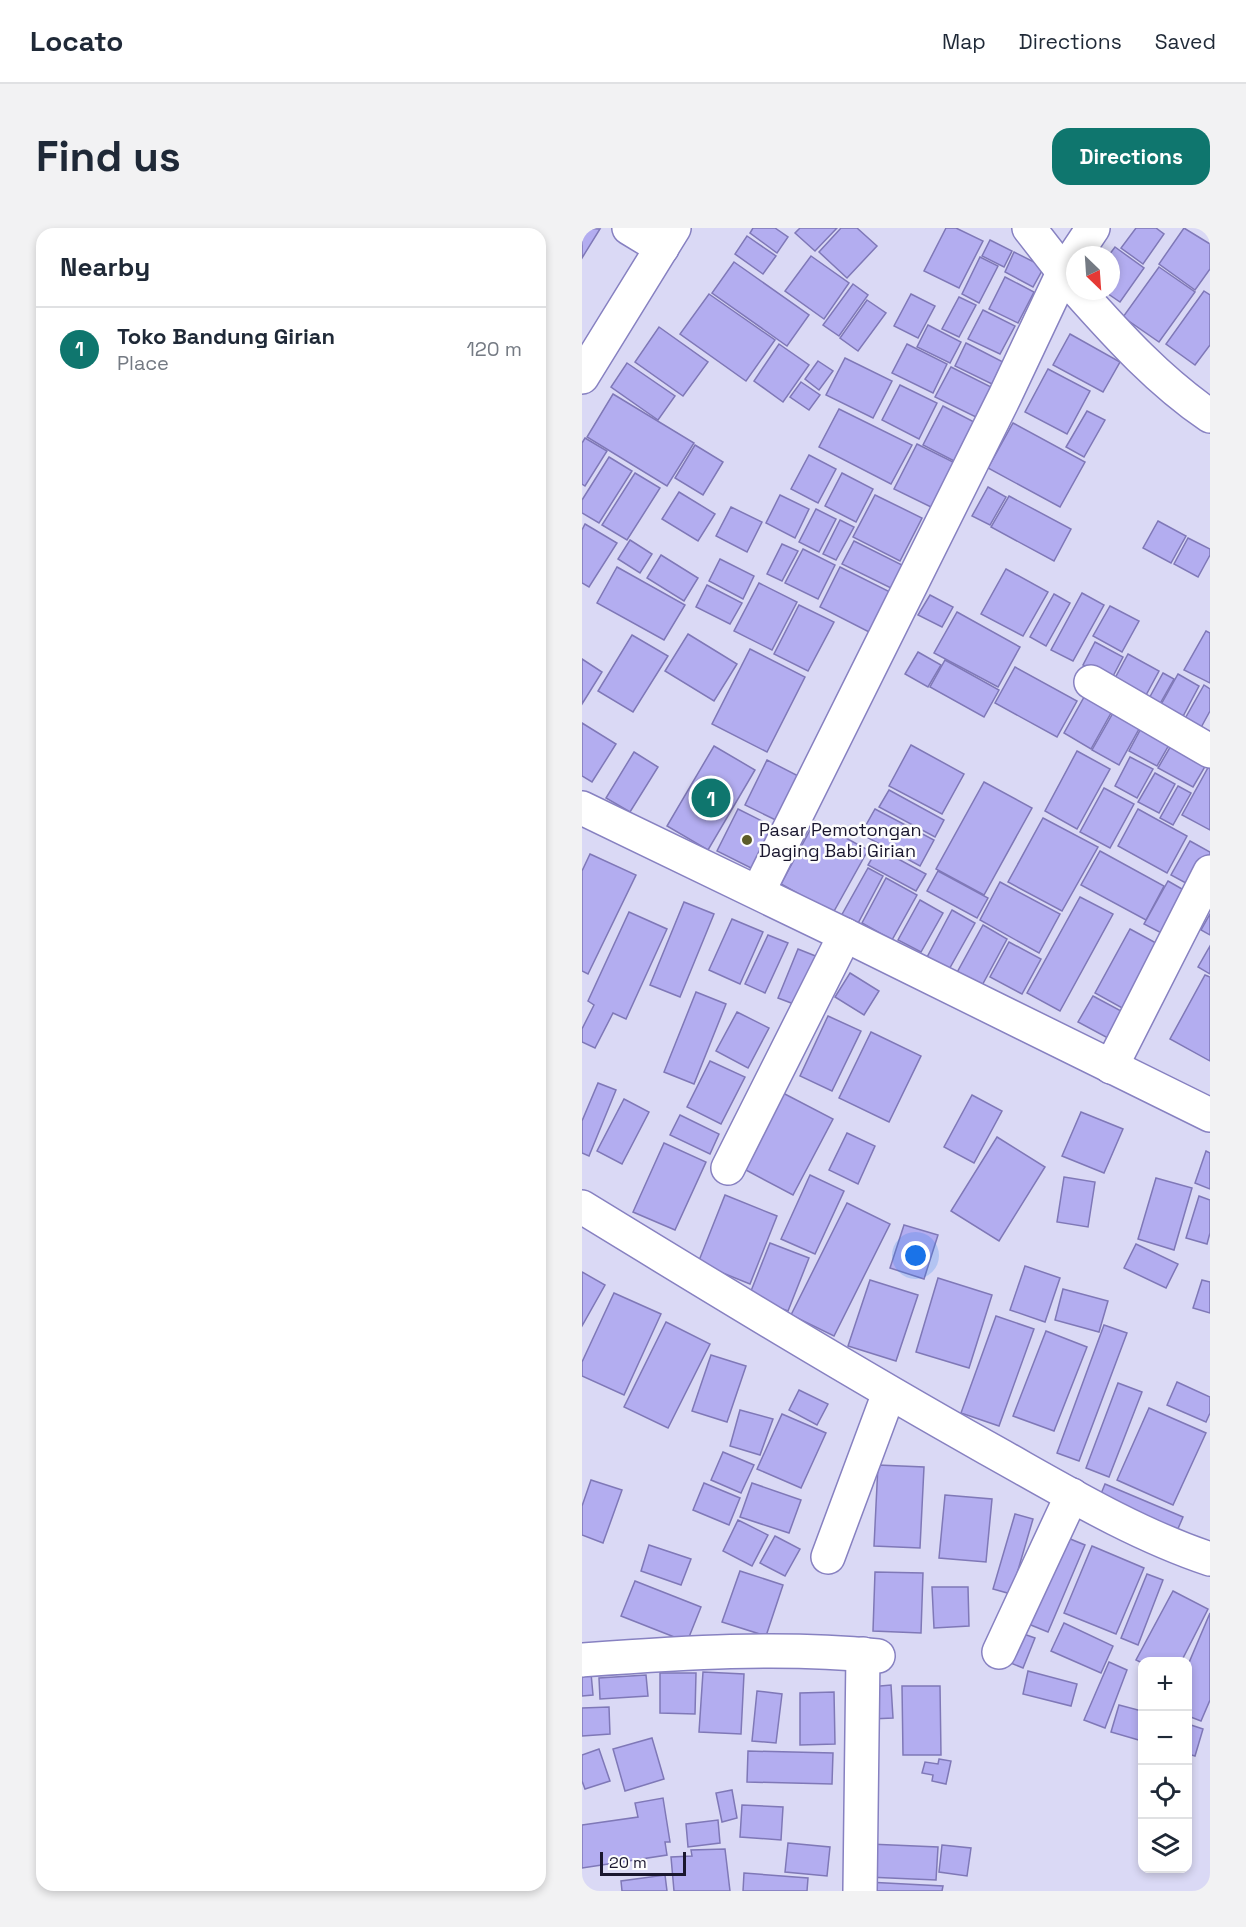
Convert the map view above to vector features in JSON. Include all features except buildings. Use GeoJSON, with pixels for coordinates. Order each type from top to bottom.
{"type":"FeatureCollection","features":[{"type":"Feature","properties":{"kind":"main road"},"geometry":{"type":"LineString","coordinates":[[582,377],[668,238],[629,228]]}},
{"type":"Feature","properties":{"kind":"main road"},"geometry":{"type":"LineString","coordinates":[[1029,228],[1066,276]]}},
{"type":"Feature","properties":{"kind":"main road"},"geometry":{"type":"LineString","coordinates":[[1086,246],[1093,228]]}},
{"type":"Feature","properties":{"kind":"main road"},"geometry":{"type":"LineString","coordinates":[[758,892],[1005,396],[1066,294]]}},
{"type":"Feature","properties":{"kind":"main road"},"geometry":{"type":"LineString","coordinates":[[1086,300],[1139,359],[1178,394],[1210,416]]}},
{"type":"Feature","properties":{"kind":"main road"},"geometry":{"type":"LineString","coordinates":[[1091,682],[1210,751]]}},
{"type":"Feature","properties":{"kind":"main road"},"geometry":{"type":"LineString","coordinates":[[582,808],[758,892],[1210,1115]]}},
{"type":"Feature","properties":{"kind":"main road"},"geometry":{"type":"LineString","coordinates":[[1111,1067],[1210,872]]}},
{"type":"Feature","properties":{"kind":"main road"},"geometry":{"type":"LineString","coordinates":[[728,1168],[845,935]]}},
{"type":"Feature","properties":{"kind":"main road"},"geometry":{"type":"LineString","coordinates":[[582,1207],[889,1393],[1072,1495],[1206,1548]]}},
{"type":"Feature","properties":{"kind":"main road"},"geometry":{"type":"LineString","coordinates":[[828,1557],[889,1393]]}},
{"type":"Feature","properties":{"kind":"main road"},"geometry":{"type":"LineString","coordinates":[[999,1652],[1072,1495]]}},
{"type":"Feature","properties":{"kind":"main road"},"geometry":{"type":"LineString","coordinates":[[582,1660],[718,1650],[871,1655],[860,1891]]}},
{"type":"Feature","properties":{"kind":"place","name":"Toko Bandung Girian"},"geometry":{"type":"Point","coordinates":[711,798]}},
{"type":"Feature","properties":{"kind":"place","name":"Pasar Pemotongan Daging Babi Girian"},"geometry":{"type":"Point","coordinates":[747,840]}}]}
